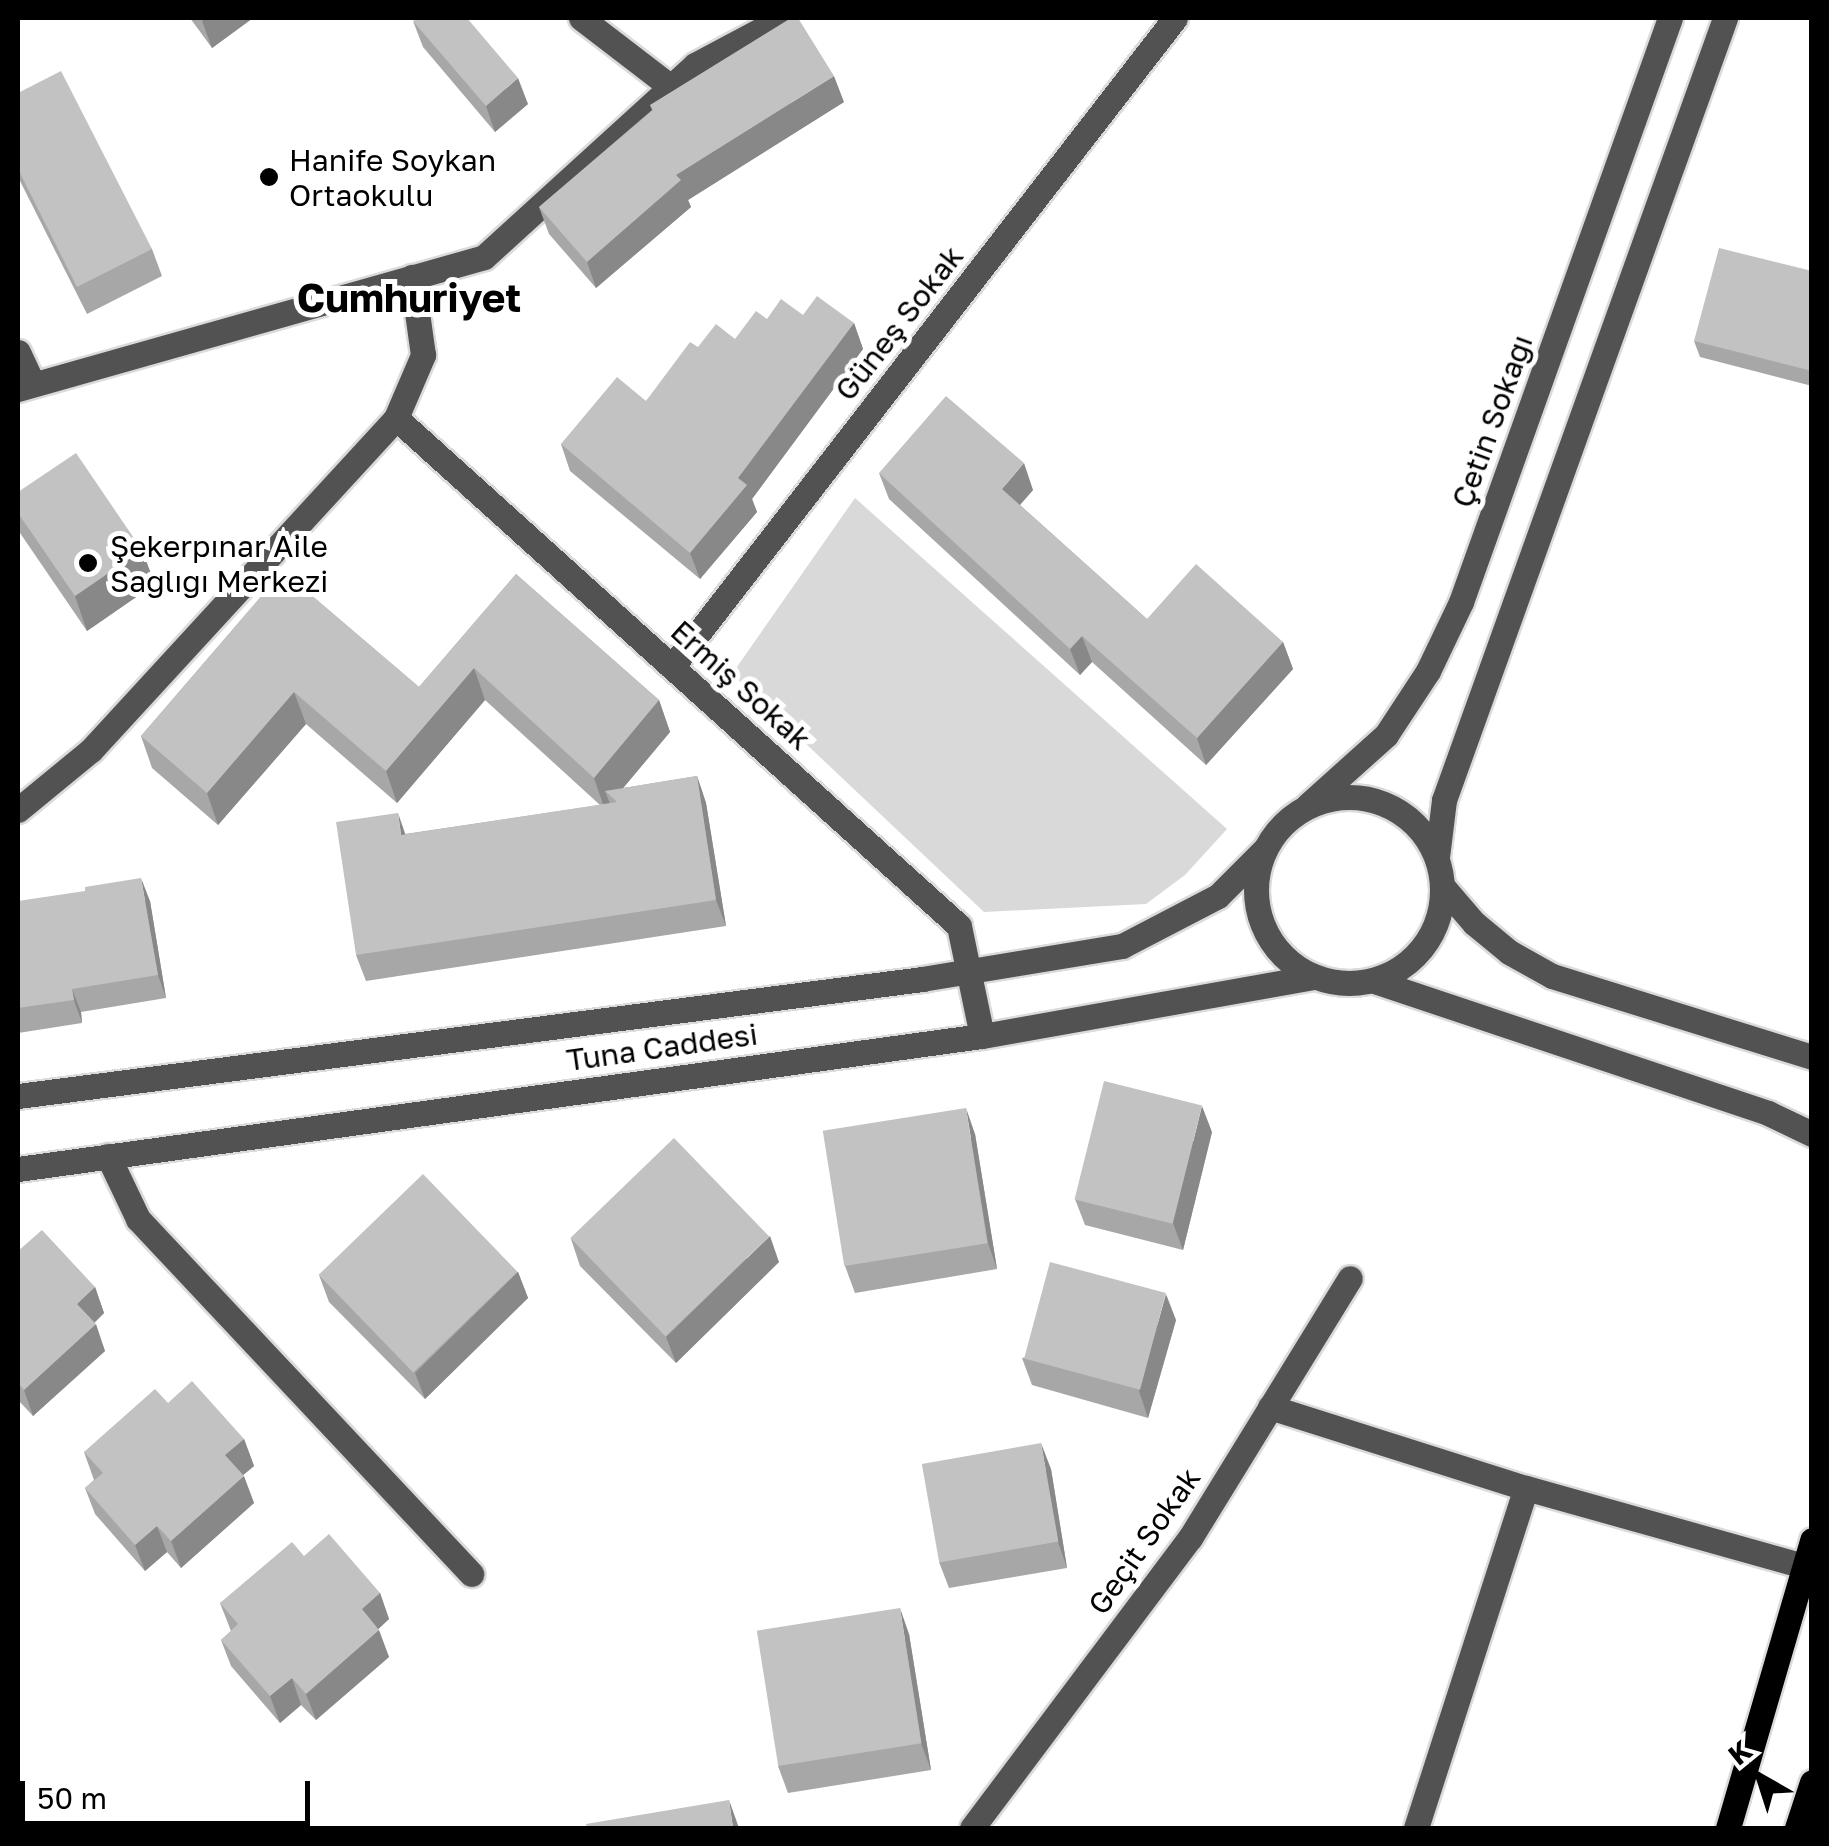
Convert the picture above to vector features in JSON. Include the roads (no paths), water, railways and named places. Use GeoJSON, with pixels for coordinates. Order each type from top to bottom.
{"type":"FeatureCollection","features":[{"type":"Feature","properties":{"kind":"main road"},"geometry":{"type":"LineString","coordinates":[[1728,1828],[1812,1540]]}},
{"type":"Feature","properties":{"kind":"main road"},"geometry":{"type":"LineString","coordinates":[[1797,1828],[1812,1782]]}},
{"type":"Feature","properties":{"kind":"street"},"geometry":{"type":"LineString","coordinates":[[581,18],[671,87]]}},
{"type":"Feature","properties":{"kind":"street"},"geometry":{"type":"LineString","coordinates":[[18,352],[25,386],[484,257],[695,65],[783,18]]}},
{"type":"Feature","properties":{"kind":"street","name":"Güneş Sokak"},"geometry":{"type":"LineString","coordinates":[[672,667],[1176,18]]}},
{"type":"Feature","properties":{"kind":"street","name":"Çetin Sokağı"},"geometry":{"type":"LineString","coordinates":[[1308,806],[1386,735],[1428,671],[1462,602],[1670,18]]}},
{"type":"Feature","properties":{"kind":"street"},"geometry":{"type":"LineString","coordinates":[[1437,857],[1422,830],[1398,809],[1369,798],[1338,796],[1308,806],[1282,824],[1264,849],[1256,878],[1257,909],[1268,938],[1287,961],[1313,977],[1343,984],[1374,981],[1402,968],[1424,947],[1438,918],[1443,888],[1437,857],[1444,800],[1725,18]]}},
{"type":"Feature","properties":{"kind":"street"},"geometry":{"type":"LineString","coordinates":[[18,810],[91,750],[396,418],[424,355],[412,277]]}},
{"type":"Feature","properties":{"kind":"street","name":"Ermiş Sokak"},"geometry":{"type":"LineString","coordinates":[[396,418],[959,926],[982,1036]]}},
{"type":"Feature","properties":{"kind":"street","name":"Tuna Caddesi"},"geometry":{"type":"LineString","coordinates":[[18,1096],[969,972],[1122,946],[1218,896],[1264,849]]}},
{"type":"Feature","properties":{"kind":"street"},"geometry":{"type":"LineString","coordinates":[[1443,888],[1474,923],[1509,952],[1552,976],[1812,1057]]}},
{"type":"Feature","properties":{"kind":"street","name":"Tuna Caddesi"},"geometry":{"type":"LineString","coordinates":[[18,1169],[982,1036],[1313,977]]}},
{"type":"Feature","properties":{"kind":"street"},"geometry":{"type":"LineString","coordinates":[[1374,981],[1768,1113],[1812,1134]]}},
{"type":"Feature","properties":{"kind":"street"},"geometry":{"type":"LineString","coordinates":[[1729,1102],[1781,1128],[1812,1150]]}},
{"type":"Feature","properties":{"kind":"street"},"geometry":{"type":"LineString","coordinates":[[108,1156],[138,1219],[470,1574]]}},
{"type":"Feature","properties":{"kind":"street","name":"Geçit Sokak"},"geometry":{"type":"LineString","coordinates":[[982,1826],[1190,1538],[1350,1278]]}},
{"type":"Feature","properties":{"kind":"street"},"geometry":{"type":"LineString","coordinates":[[1270,1407],[1526,1488],[1804,1566]]}},
{"type":"Feature","properties":{"kind":"street"},"geometry":{"type":"LineString","coordinates":[[1416,1828],[1526,1488]]}},
{"type":"Feature","properties":{"kind":"place","name":"Hanife Soykan Ortaokulu"},"geometry":{"type":"Point","coordinates":[269,177]}},
{"type":"Feature","properties":{"kind":"place","name":"Şekerpınar Aile Sağlığı Merkezi"},"geometry":{"type":"Point","coordinates":[88,563]}},
{"type":"Feature","properties":{"kind":"district","name":"Cumhuriyet"},"geometry":{"type":"Point","coordinates":[409,297]}}]}
